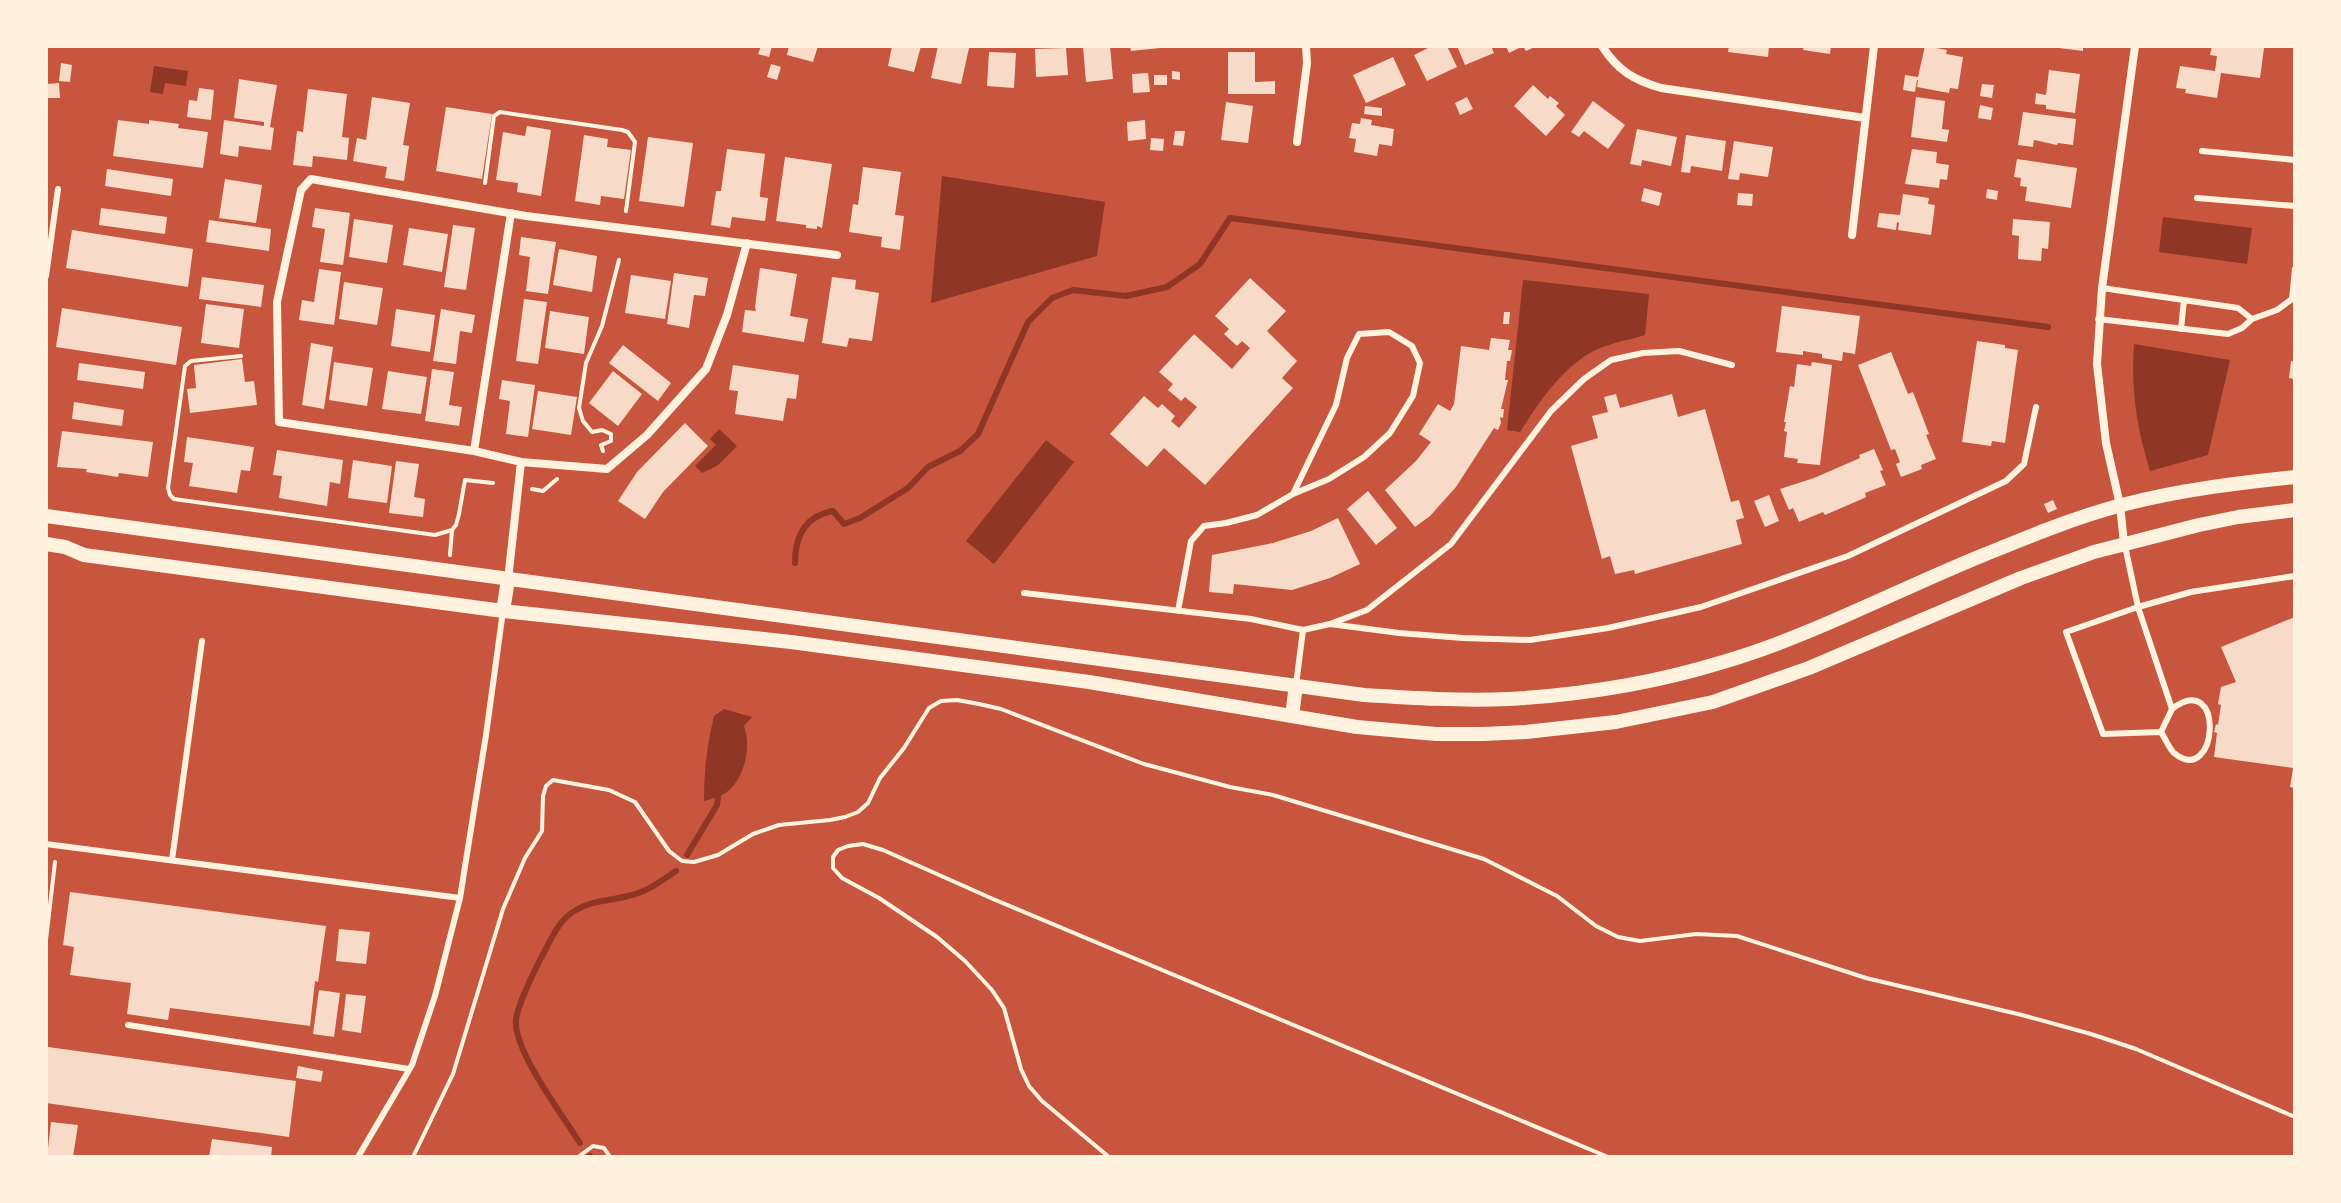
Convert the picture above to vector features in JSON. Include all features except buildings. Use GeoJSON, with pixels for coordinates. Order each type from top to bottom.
{"type":"FeatureCollection","features":[{"type":"Feature","properties":{"kind":"street"},"geometry":{"type":"LineString","coordinates":[[1297,142],[1307,63],[1306,46]]}},
{"type":"Feature","properties":{"kind":"street"},"geometry":{"type":"LineString","coordinates":[[1602,46],[1617,65],[1636,80],[1661,88],[1865,118]]}},
{"type":"Feature","properties":{"kind":"street"},"geometry":{"type":"LineString","coordinates":[[1852,235],[1874,46]]}},
{"type":"Feature","properties":{"kind":"street"},"geometry":{"type":"LineString","coordinates":[[2124,543],[2120,505],[2106,443],[2097,364],[2098,319],[2135,46]]}},
{"type":"Feature","properties":{"kind":"street"},"geometry":{"type":"LineString","coordinates":[[747,243],[727,315],[706,369],[647,435],[607,469],[521,462],[474,451],[279,422],[277,302],[301,190],[311,179],[511,213],[747,243],[837,255]]}},
{"type":"Feature","properties":{"kind":"street"},"geometry":{"type":"LineString","coordinates":[[474,451],[511,213]]}},
{"type":"Feature","properties":{"kind":"street"},"geometry":{"type":"LineString","coordinates":[[503,611],[521,462]]}},
{"type":"Feature","properties":{"kind":"street"},"geometry":{"type":"LineString","coordinates":[[46,516],[1296,685],[1394,697],[1510,699],[1652,680],[1723,662],[1773,645],[1986,553],[2120,505],[2192,489],[2295,477]]}},
{"type":"Feature","properties":{"kind":"street"},"geometry":{"type":"LineString","coordinates":[[46,544],[65,547],[84,555],[503,611],[807,644],[1089,682],[1395,731],[1483,734],[1616,722],[1713,702],[1762,686],[2021,578],[2124,543],[2199,525],[2295,510]]}},
{"type":"Feature","properties":{"kind":"street"},"geometry":{"type":"LineString","coordinates":[[1292,716],[1296,685]]}},
{"type":"Feature","properties":{"kind":"lane"},"geometry":{"type":"LineString","coordinates":[[2202,151],[2295,160]]}},
{"type":"Feature","properties":{"kind":"lane"},"geometry":{"type":"LineString","coordinates":[[46,276],[58,189]]}},
{"type":"Feature","properties":{"kind":"lane"},"geometry":{"type":"LineString","coordinates":[[2197,198],[2295,206]]}},
{"type":"Feature","properties":{"kind":"lane"},"geometry":{"type":"LineString","coordinates":[[2098,319],[2228,334],[2294,300],[2295,269]]}},
{"type":"Feature","properties":{"kind":"lane"},"geometry":{"type":"LineString","coordinates":[[2102,288],[2238,308],[2252,319]]}},
{"type":"Feature","properties":{"kind":"lane"},"geometry":{"type":"LineString","coordinates":[[2181,329],[2184,300]]}},
{"type":"Feature","properties":{"kind":"lane"},"geometry":{"type":"LineString","coordinates":[[1178,611],[1191,541],[1204,526],[1257,515],[1293,494],[1329,479],[1364,457],[1390,433],[1413,396],[1420,363],[1412,346],[1389,332],[1359,334],[1347,358],[1336,405],[1293,494]]}},
{"type":"Feature","properties":{"kind":"lane"},"geometry":{"type":"LineString","coordinates":[[1024,593],[1251,619],[1303,630],[1330,624],[1367,610],[1451,544],[1551,411],[1584,379],[1611,360],[1643,353],[1679,351],[1732,365]]}},
{"type":"Feature","properties":{"kind":"lane"},"geometry":{"type":"LineString","coordinates":[[1330,624],[1451,637],[1530,640],[1608,628],[1701,607],[1848,556],[2006,481],[2024,464],[2036,407]]}},
{"type":"Feature","properties":{"kind":"lane"},"geometry":{"type":"LineString","coordinates":[[2124,543],[2138,607],[2172,709]]}},
{"type":"Feature","properties":{"kind":"lane"},"geometry":{"type":"LineString","coordinates":[[2161,732],[2103,734],[2066,632],[2191,592],[2295,576]]}},
{"type":"Feature","properties":{"kind":"lane"},"geometry":{"type":"LineString","coordinates":[[358,1157],[409,1069],[435,996],[460,898],[503,611]]}},
{"type":"Feature","properties":{"kind":"lane"},"geometry":{"type":"LineString","coordinates":[[1296,685],[1303,630]]}},
{"type":"Feature","properties":{"kind":"lane"},"geometry":{"type":"LineString","coordinates":[[172,860],[202,641]]}},
{"type":"Feature","properties":{"kind":"lane"},"geometry":{"type":"LineString","coordinates":[[2184,700],[2196,700],[2206,708],[2211,721],[2204,753],[2198,759],[2188,760],[2173,753],[2161,732],[2172,709],[2184,700]]}},
{"type":"Feature","properties":{"kind":"lane"},"geometry":{"type":"LineString","coordinates":[[46,844],[460,898]]}},
{"type":"Feature","properties":{"kind":"lane"},"geometry":{"type":"LineString","coordinates":[[128,1025],[409,1069]]}},
{"type":"Feature","properties":{"kind":"path"},"geometry":{"type":"LineString","coordinates":[[485,183],[494,116],[500,112],[622,130],[628,132],[635,142],[626,211]]}},
{"type":"Feature","properties":{"kind":"path"},"geometry":{"type":"LineString","coordinates":[[603,451],[601,445],[611,441],[611,434],[602,430],[592,432],[583,421],[579,408],[586,363],[602,326],[619,260]]}},
{"type":"Feature","properties":{"kind":"path"},"geometry":{"type":"LineString","coordinates":[[241,356],[191,361],[185,366],[168,488],[174,499],[435,535],[452,530]]}},
{"type":"Feature","properties":{"kind":"path"},"geometry":{"type":"LineString","coordinates":[[532,489],[543,491],[552,481],[561,478]]}},
{"type":"Feature","properties":{"kind":"path"},"geometry":{"type":"LineString","coordinates":[[450,555],[452,530],[456,525],[465,480],[493,483]]}},
{"type":"Feature","properties":{"kind":"path"},"geometry":{"type":"LineString","coordinates":[[413,1157],[453,1074],[503,909],[525,858],[542,831],[543,796],[546,786],[553,780],[609,790],[635,802],[669,851],[682,861],[694,862],[718,855],[753,834],[779,825],[845,817],[858,812],[868,803],[880,778],[904,748],[929,708],[941,701],[957,700],[1001,709],[1144,764],[1273,795],[1484,859],[1557,896],[1596,926],[1618,937],[1640,941],[1696,934],[1737,936],[1880,982],[2091,1034],[2136,1049],[2295,1117]]}},
{"type":"Feature","properties":{"kind":"path"},"geometry":{"type":"LineString","coordinates":[[1109,1157],[1042,1101],[1029,1086],[1021,1069],[1004,1008],[992,990],[937,937],[879,898],[842,878],[833,868],[833,857],[838,850],[863,844],[883,850],[1608,1157]]}},
{"type":"Feature","properties":{"kind":"path"},"geometry":{"type":"LineString","coordinates":[[46,940],[55,862]]}},
{"type":"Feature","properties":{"kind":"path"},"geometry":{"type":"LineString","coordinates":[[578,1157],[593,1146],[604,1148],[610,1157]]}},
{"type":"Feature","properties":{"kind":"shaded area"},"geometry":{"type":"Polygon","coordinates":[[[154,66],[188,71],[186,86],[165,83],[163,94],[150,92],[154,66]]]}},
{"type":"Feature","properties":{"kind":"shaded area"},"geometry":{"type":"Polygon","coordinates":[[[942,176],[1105,202],[1097,256],[931,303],[942,176]]]}},
{"type":"Feature","properties":{"kind":"shaded area"},"geometry":{"type":"Polygon","coordinates":[[[2163,217],[2252,228],[2247,264],[2159,252],[2163,217]]]}},
{"type":"Feature","properties":{"kind":"shaded area"},"geometry":{"type":"Polygon","coordinates":[[[1523,280],[1649,294],[1645,335],[1599,348],[1575,363],[1549,391],[1520,432],[1507,430],[1523,280]]]}},
{"type":"Feature","properties":{"kind":"shaded area"},"geometry":{"type":"Polygon","coordinates":[[[2134,344],[2230,360],[2208,455],[2150,471],[2136,408],[2134,344]]]}},
{"type":"Feature","properties":{"kind":"shaded area"},"geometry":{"type":"Polygon","coordinates":[[[719,429],[737,446],[717,466],[702,473],[695,466],[716,445],[710,439],[719,429]]]}},
{"type":"Feature","properties":{"kind":"shaded area"},"geometry":{"type":"Polygon","coordinates":[[[1046,440],[1074,462],[994,564],[966,541],[1046,440]]]}},
{"type":"Feature","properties":{"kind":"shaded area"},"geometry":{"type":"Polygon","coordinates":[[[724,709],[752,717],[744,726],[747,744],[744,764],[730,790],[704,801],[705,768],[714,716],[724,709]]]}},
{"type":"Feature","properties":{"kind":"waterway"},"geometry":{"type":"LineString","coordinates":[[795,563],[799,536],[815,518],[833,511],[844,524],[860,518],[908,488],[928,467],[960,451],[978,434],[1028,322],[1052,298],[1073,290],[1126,296],[1167,287],[1200,264],[1230,218],[2048,327]]}},
{"type":"Feature","properties":{"kind":"waterway"},"geometry":{"type":"LineString","coordinates":[[687,855],[717,805],[719,789]]}},
{"type":"Feature","properties":{"kind":"waterway"},"geometry":{"type":"LineString","coordinates":[[580,1143],[540,1083],[522,1048],[516,1020],[520,1005],[552,938],[570,914],[588,904],[641,892],[676,871]]}}]}
